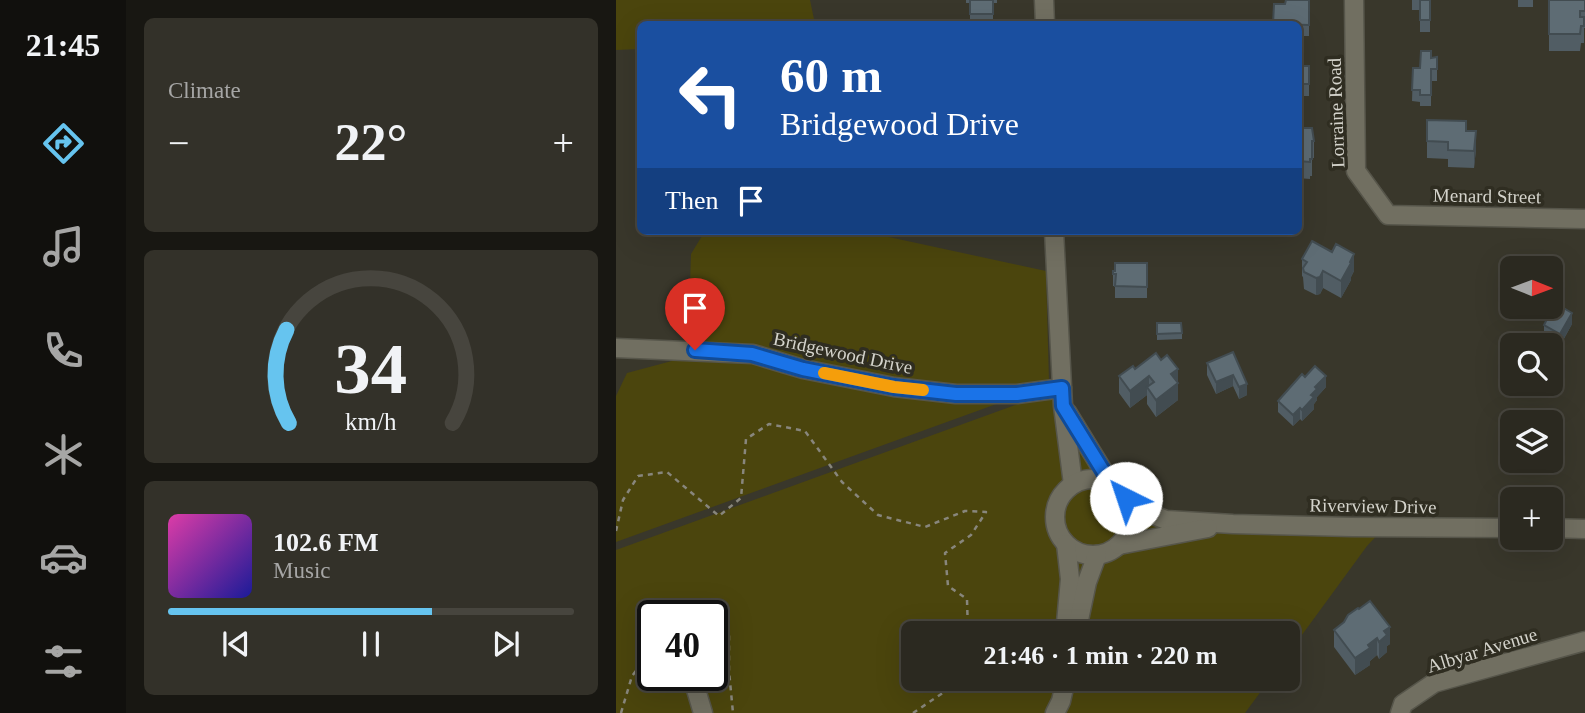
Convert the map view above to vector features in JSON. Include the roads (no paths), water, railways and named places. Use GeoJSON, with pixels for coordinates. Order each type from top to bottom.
{"type":"FeatureCollection","features":[{"type":"Feature","properties":{"kind":"street"},"geometry":{"type":"LineString","coordinates":[[1044,0],[1045,21]]}},
{"type":"Feature","properties":{"kind":"street","name":"Lorraine Road"},"geometry":{"type":"LineString","coordinates":[[1354,0],[1356,171],[1388,215]]}},
{"type":"Feature","properties":{"kind":"street","name":"Menard Street"},"geometry":{"type":"LineString","coordinates":[[1388,215],[1585,219]]}},
{"type":"Feature","properties":{"kind":"street","name":"Riverview Drive"},"geometry":{"type":"LineString","coordinates":[[1054,235],[1063,397],[1073,484]]}},
{"type":"Feature","properties":{"kind":"street","name":"Bridgewood Drive"},"geometry":{"type":"LineString","coordinates":[[616,348],[752,354],[803,369],[894,387],[956,394],[1063,397]]}},
{"type":"Feature","properties":{"kind":"street","name":"Riverview Drive"},"geometry":{"type":"LineString","coordinates":[[1063,397],[1110,482],[1141,510],[1166,520],[1233,524],[1500,528]]}},
{"type":"Feature","properties":{"kind":"street"},"geometry":{"type":"LineString","coordinates":[[1079,621],[1087,582],[1097,555],[1086,555],[1066,544],[1059,535],[1055,512],[1058,501],[1073,484],[1098,479],[1110,482]]}},
{"type":"Feature","properties":{"kind":"street"},"geometry":{"type":"LineString","coordinates":[[1119,545],[1127,535],[1131,523],[1131,510],[1126,498]]}},
{"type":"Feature","properties":{"kind":"street","name":"Riverview Drive"},"geometry":{"type":"LineString","coordinates":[[1097,555],[1109,552],[1119,545],[1233,524]]}},
{"type":"Feature","properties":{"kind":"street"},"geometry":{"type":"LineString","coordinates":[[1563,528],[1585,529]]}},
{"type":"Feature","properties":{"kind":"street"},"geometry":{"type":"LineString","coordinates":[[1066,544],[1070,579],[1066,621]]}},
{"type":"Feature","properties":{"kind":"street","name":"Albyar Avenue"},"geometry":{"type":"LineString","coordinates":[[1400,713],[1403,704],[1434,683],[1585,641]]}},
{"type":"Feature","properties":{"kind":"street"},"geometry":{"type":"LineString","coordinates":[[697,691],[704,713]]}}]}
